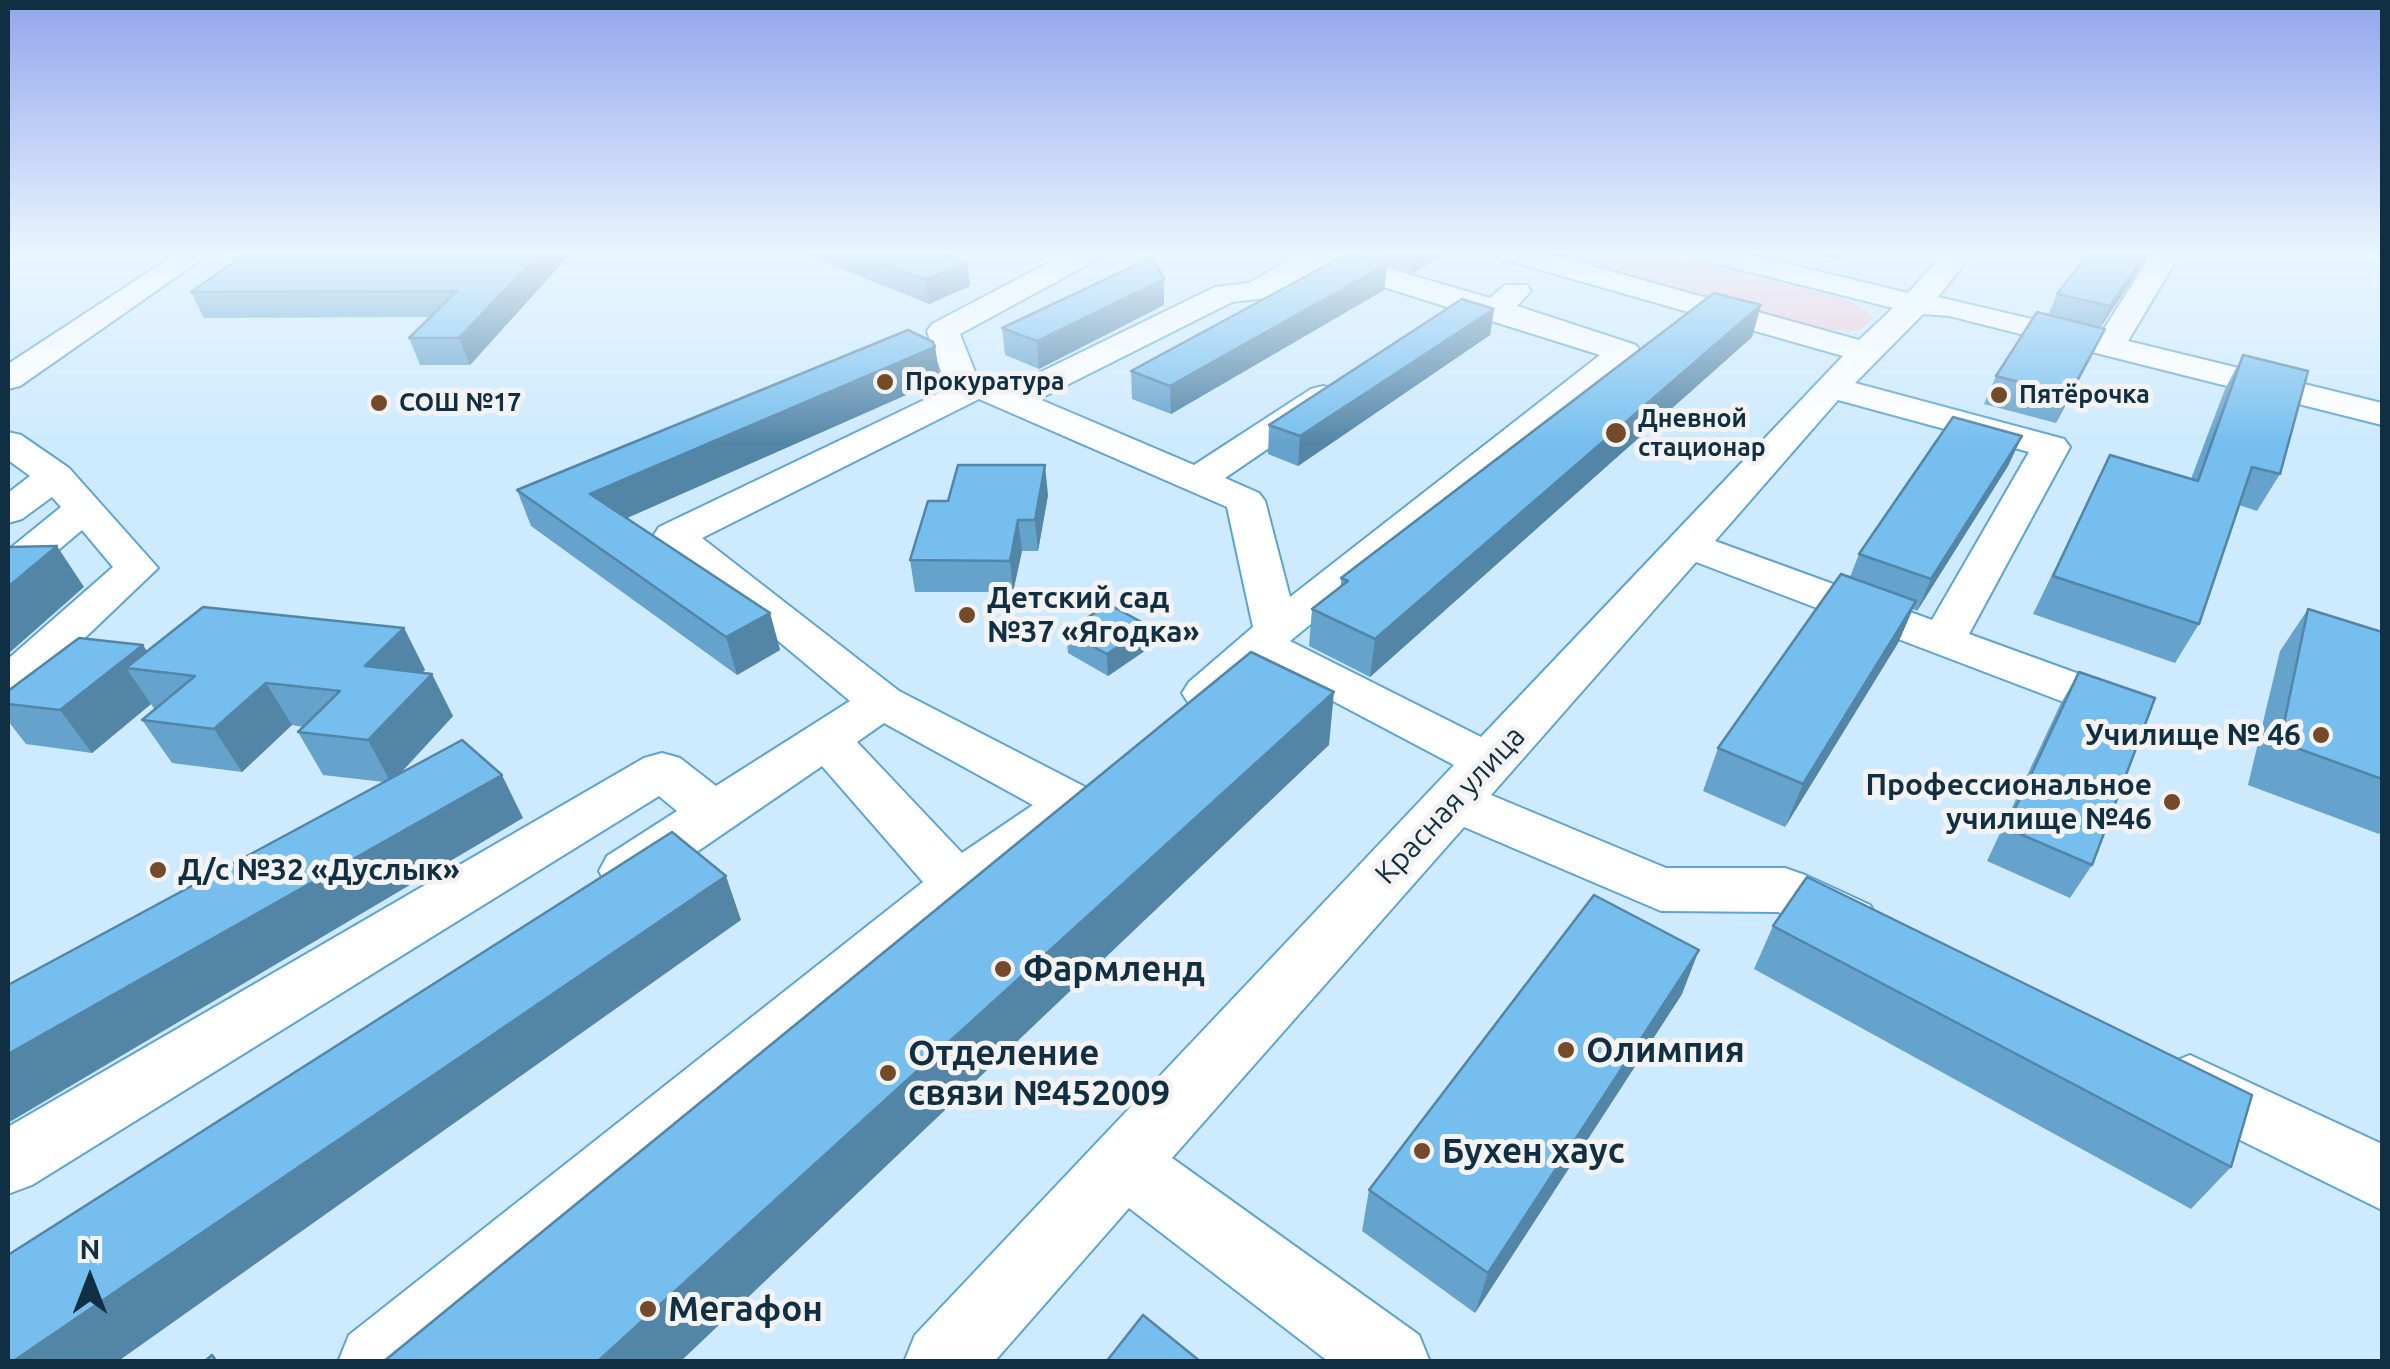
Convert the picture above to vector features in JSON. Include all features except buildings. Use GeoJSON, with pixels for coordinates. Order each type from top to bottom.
{"type":"FeatureCollection","features":[{"type":"Feature","properties":{"kind":"street"},"geometry":{"type":"LineString","coordinates":[[8,379],[101,316]]}},
{"type":"Feature","properties":{"kind":"street"},"geometry":{"type":"LineString","coordinates":[[971,316],[943,331],[966,393],[674,536],[882,702],[1074,804]]}},
{"type":"Feature","properties":{"kind":"street"},"geometry":{"type":"LineString","coordinates":[[1012,400],[1182,316]]}},
{"type":"Feature","properties":{"kind":"street"},"geometry":{"type":"LineString","coordinates":[[1436,322],[1451,316]]}},
{"type":"Feature","properties":{"kind":"street"},"geometry":{"type":"LineString","coordinates":[[1176,718],[1624,352],[1516,316]]}},
{"type":"Feature","properties":{"kind":"street"},"geometry":{"type":"LineString","coordinates":[[1699,316],[2051,447],[1943,640]]}},
{"type":"Feature","properties":{"kind":"street","name":"Красная улица"},"geometry":{"type":"LineString","coordinates":[[942,1362],[1848,369],[1903,316]]}},
{"type":"Feature","properties":{"kind":"street"},"geometry":{"type":"LineString","coordinates":[[1985,316],[2382,414]]}},
{"type":"Feature","properties":{"kind":"street"},"geometry":{"type":"LineString","coordinates":[[2109,346],[2128,316]]}},
{"type":"Feature","properties":{"kind":"street"},"geometry":{"type":"LineString","coordinates":[[8,346],[59,344]]}},
{"type":"Feature","properties":{"kind":"street"},"geometry":{"type":"LineString","coordinates":[[1197,480],[1356,374]]}},
{"type":"Feature","properties":{"kind":"street"},"geometry":{"type":"LineString","coordinates":[[960,378],[1245,501],[1270,638],[1472,782],[1660,889],[1784,890],[1891,941]]}},
{"type":"Feature","properties":{"kind":"street"},"geometry":{"type":"LineString","coordinates":[[8,443],[69,492],[137,568],[8,684]]}},
{"type":"Feature","properties":{"kind":"street"},"geometry":{"type":"LineString","coordinates":[[8,511],[69,492]]}},
{"type":"Feature","properties":{"kind":"street"},"geometry":{"type":"LineString","coordinates":[[8,571],[69,492]]}},
{"type":"Feature","properties":{"kind":"street"},"geometry":{"type":"LineString","coordinates":[[1688,544],[2120,706]]}},
{"type":"Feature","properties":{"kind":"street"},"geometry":{"type":"LineString","coordinates":[[582,900],[882,702]]}},
{"type":"Feature","properties":{"kind":"street"},"geometry":{"type":"LineString","coordinates":[[826,739],[958,885]]}},
{"type":"Feature","properties":{"kind":"street"},"geometry":{"type":"LineString","coordinates":[[376,1362],[958,885],[1074,804],[1118,767]]}},
{"type":"Feature","properties":{"kind":"street"},"geometry":{"type":"LineString","coordinates":[[8,1163],[662,770],[714,813]]}},
{"type":"Feature","properties":{"kind":"street"},"geometry":{"type":"LineString","coordinates":[[2140,1060],[2382,1178]]}},
{"type":"Feature","properties":{"kind":"street"},"geometry":{"type":"LineString","coordinates":[[1122,1161],[1392,1362]]}},
{"type":"Feature","properties":{"kind":"shaded area"},"geometry":{"type":"Polygon","coordinates":[[[1772,316],[1874,317],[1859,331],[1821,329],[1772,316]]]}},
{"type":"Feature","properties":{"kind":"place","name":"Прокуратура"},"geometry":{"type":"Point","coordinates":[885,382]}},
{"type":"Feature","properties":{"kind":"place","name":"Пятёрочка"},"geometry":{"type":"Point","coordinates":[1999,395]}},
{"type":"Feature","properties":{"kind":"place","name":"СОШ №17"},"geometry":{"type":"Point","coordinates":[379,403]}},
{"type":"Feature","properties":{"kind":"place","name":"Дневной стационар"},"geometry":{"type":"Point","coordinates":[1616,433]}},
{"type":"Feature","properties":{"kind":"place","name":"Детский сад №37 «Ягодка»"},"geometry":{"type":"Point","coordinates":[967,615]}},
{"type":"Feature","properties":{"kind":"place","name":"Училище № 46"},"geometry":{"type":"Point","coordinates":[2321,735]}},
{"type":"Feature","properties":{"kind":"place","name":"Профессиональное училище №46"},"geometry":{"type":"Point","coordinates":[2172,802]}},
{"type":"Feature","properties":{"kind":"place","name":"Д/с №32 «Дуслык»"},"geometry":{"type":"Point","coordinates":[158,870]}},
{"type":"Feature","properties":{"kind":"place","name":"Фармленд"},"geometry":{"type":"Point","coordinates":[1003,969]}},
{"type":"Feature","properties":{"kind":"place","name":"Олимпия"},"geometry":{"type":"Point","coordinates":[1566,1050]}},
{"type":"Feature","properties":{"kind":"place","name":"Отделение связи №452009"},"geometry":{"type":"Point","coordinates":[888,1073]}},
{"type":"Feature","properties":{"kind":"place","name":"Бухен хаус"},"geometry":{"type":"Point","coordinates":[1422,1151]}},
{"type":"Feature","properties":{"kind":"place","name":"Мегафон"},"geometry":{"type":"Point","coordinates":[648,1309]}}]}
